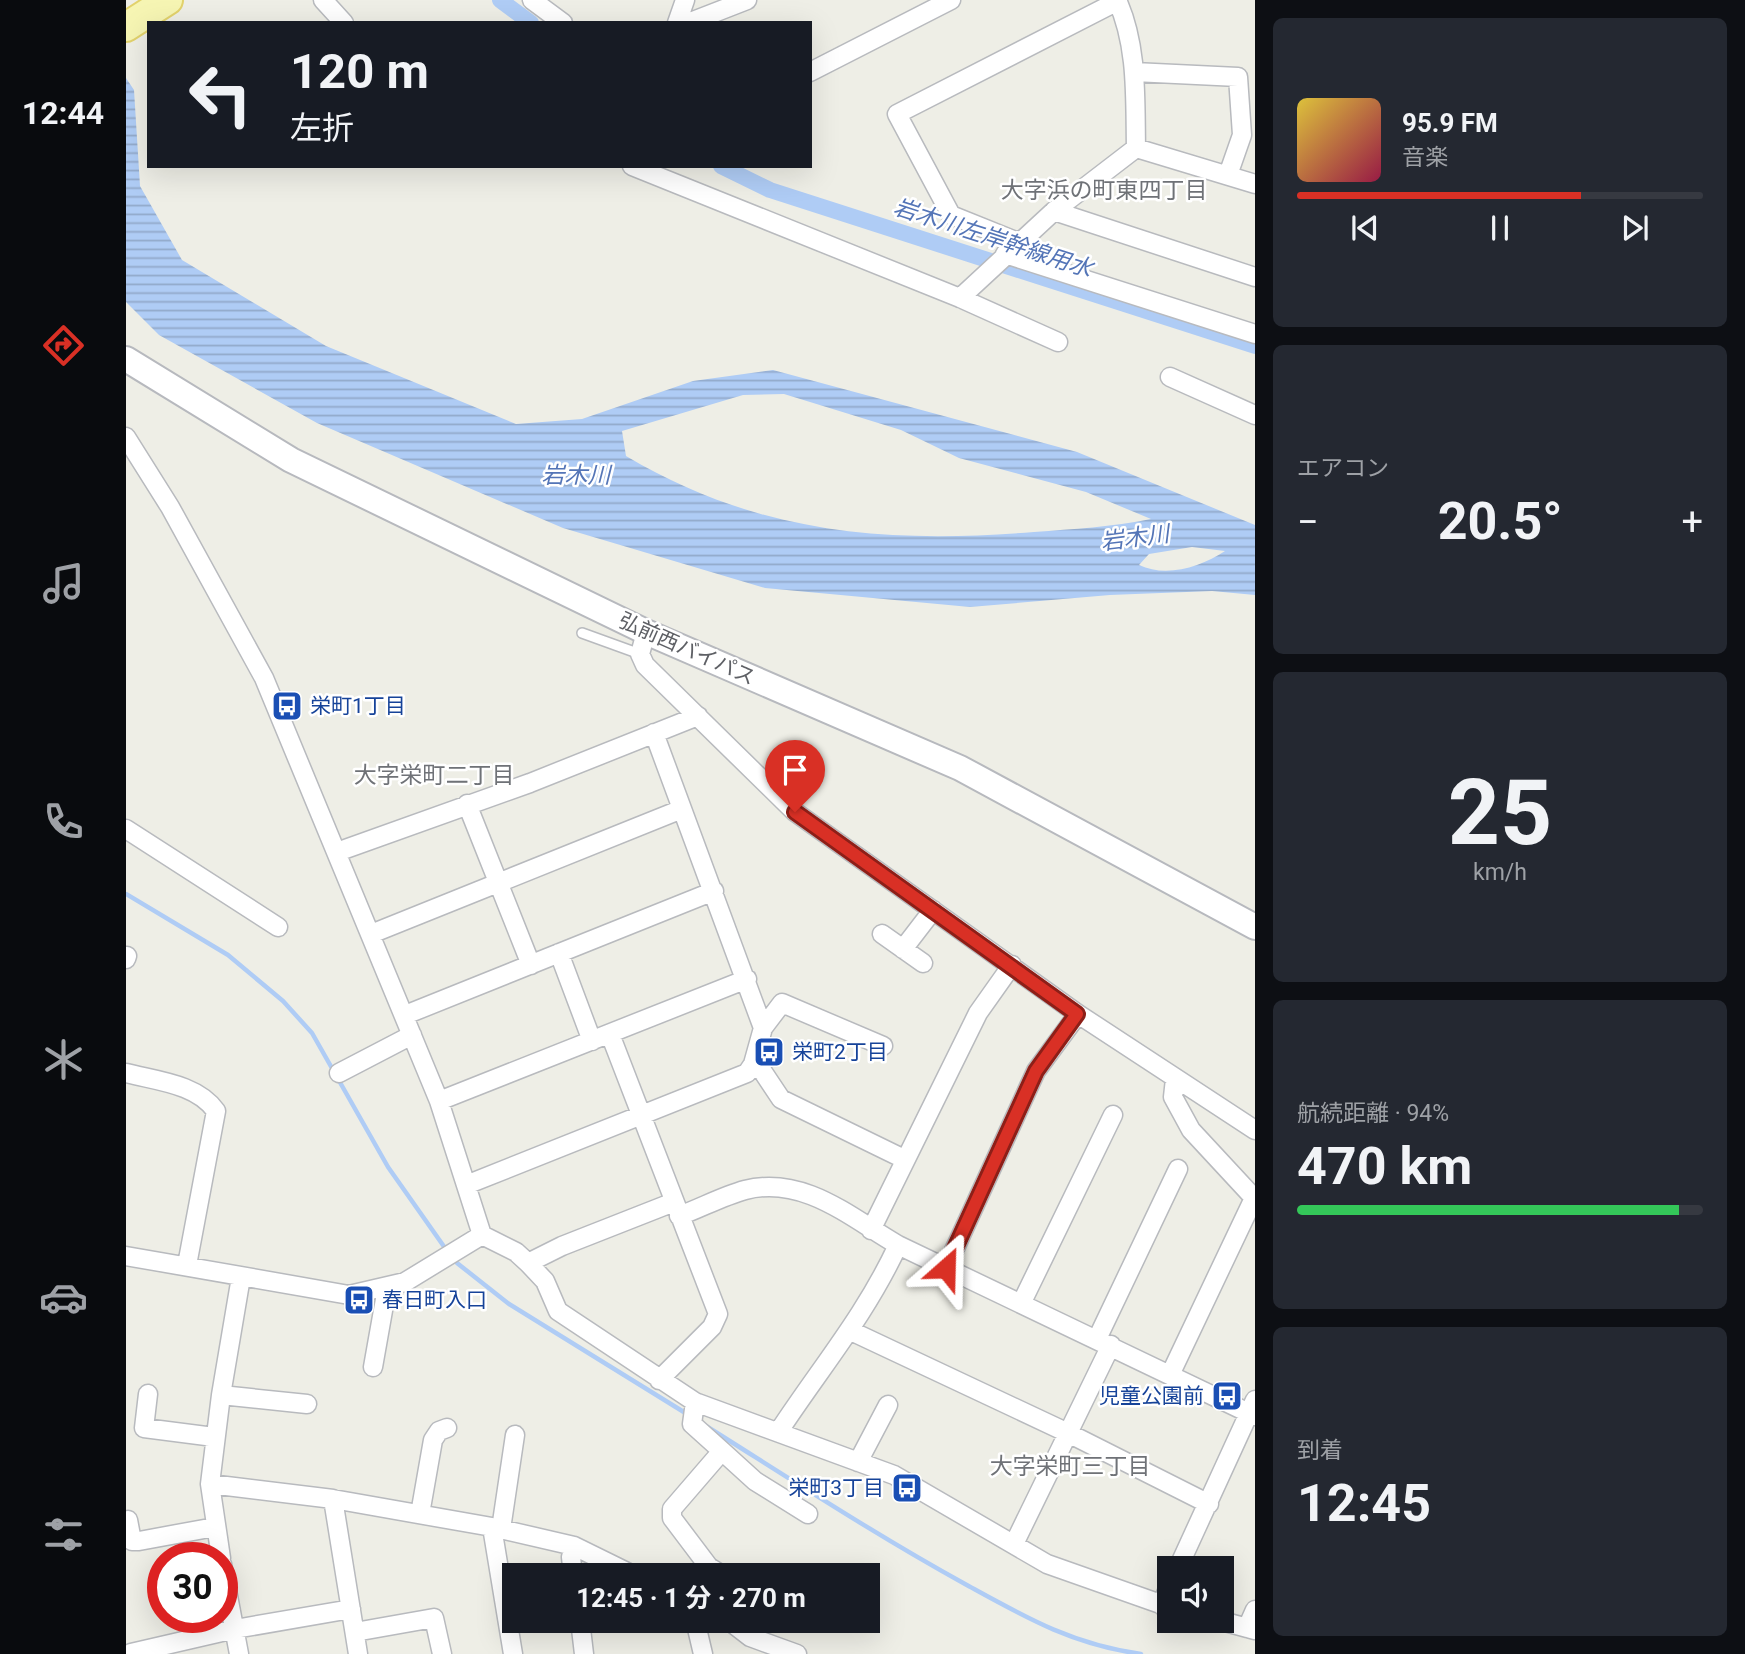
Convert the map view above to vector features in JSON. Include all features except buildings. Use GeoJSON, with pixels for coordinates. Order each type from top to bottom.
{"type":"FeatureCollection","features":[{"type":"Feature","properties":{"kind":"main road"},"geometry":{"type":"LineString","coordinates":[[126,27],[167,0]]}},
{"type":"Feature","properties":{"kind":"street"},"geometry":{"type":"LineString","coordinates":[[323,0],[342,21]]}},
{"type":"Feature","properties":{"kind":"street"},"geometry":{"type":"LineString","coordinates":[[532,0],[560,21]]}},
{"type":"Feature","properties":{"kind":"street"},"geometry":{"type":"LineString","coordinates":[[678,21],[685,0]]}},
{"type":"Feature","properties":{"kind":"street"},"geometry":{"type":"LineString","coordinates":[[693,21],[747,0]]}},
{"type":"Feature","properties":{"kind":"street"},"geometry":{"type":"LineString","coordinates":[[812,71],[951,0]]}},
{"type":"Feature","properties":{"kind":"street"},"geometry":{"type":"LineString","coordinates":[[1136,148],[1134,72],[1126,20],[1118,0],[897,114],[951,215],[1004,256],[1255,334]]}},
{"type":"Feature","properties":{"kind":"street"},"geometry":{"type":"LineString","coordinates":[[1134,72],[1238,77],[1248,110],[1228,175]]}},
{"type":"Feature","properties":{"kind":"street"},"geometry":{"type":"LineString","coordinates":[[1136,148],[1255,184]]}},
{"type":"Feature","properties":{"kind":"street"},"geometry":{"type":"LineString","coordinates":[[960,298],[1054,211],[1136,148]]}},
{"type":"Feature","properties":{"kind":"street"},"geometry":{"type":"LineString","coordinates":[[637,168],[960,298],[1058,342]]}},
{"type":"Feature","properties":{"kind":"street"},"geometry":{"type":"LineString","coordinates":[[1054,211],[1255,277]]}},
{"type":"Feature","properties":{"kind":"street","name":"弘前西バイパス"},"geometry":{"type":"LineString","coordinates":[[126,359],[291,460],[643,643],[960,768],[1255,927]]}},
{"type":"Feature","properties":{"kind":"street"},"geometry":{"type":"LineString","coordinates":[[1170,377],[1255,415]]}},
{"type":"Feature","properties":{"kind":"street"},"geometry":{"type":"LineString","coordinates":[[126,437],[170,507],[264,678],[439,1101],[482,1235],[516,1252],[528,1263],[545,1281],[558,1311],[659,1380],[693,1412],[722,1451],[755,1481],[808,1514]]}},
{"type":"Feature","properties":{"kind":"street"},"geometry":{"type":"LineString","coordinates":[[643,643],[645,665],[795,812],[1077,1014],[1255,1130]]}},
{"type":"Feature","properties":{"kind":"street"},"geometry":{"type":"LineString","coordinates":[[337,852],[530,783],[698,716]]}},
{"type":"Feature","properties":{"kind":"street"},"geometry":{"type":"LineString","coordinates":[[654,733],[764,1028]]}},
{"type":"Feature","properties":{"kind":"street"},"geometry":{"type":"LineString","coordinates":[[467,804],[531,965]]}},
{"type":"Feature","properties":{"kind":"street"},"geometry":{"type":"LineString","coordinates":[[371,934],[682,809]]}},
{"type":"Feature","properties":{"kind":"street"},"geometry":{"type":"LineString","coordinates":[[126,830],[278,927]]}},
{"type":"Feature","properties":{"kind":"street"},"geometry":{"type":"LineString","coordinates":[[405,1015],[714,891]]}},
{"type":"Feature","properties":{"kind":"street"},"geometry":{"type":"LineString","coordinates":[[903,949],[933,910]]}},
{"type":"Feature","properties":{"kind":"street"},"geometry":{"type":"LineString","coordinates":[[882,934],[923,963]]}},
{"type":"Feature","properties":{"kind":"street"},"geometry":{"type":"LineString","coordinates":[[559,953],[592,1041]]}},
{"type":"Feature","properties":{"kind":"street"},"geometry":{"type":"LineString","coordinates":[[871,1230],[978,1013],[1012,965]]}},
{"type":"Feature","properties":{"kind":"street"},"geometry":{"type":"LineString","coordinates":[[439,1101],[747,979]]}},
{"type":"Feature","properties":{"kind":"street"},"geometry":{"type":"LineString","coordinates":[[466,1185],[747,1073],[753,1064],[764,1028],[782,1003],[883,1046]]}},
{"type":"Feature","properties":{"kind":"street"},"geometry":{"type":"LineString","coordinates":[[946,1268],[1036,1071],[1077,1014]]}},
{"type":"Feature","properties":{"kind":"street"},"geometry":{"type":"LineString","coordinates":[[610,1034],[718,1314],[712,1327],[659,1380]]}},
{"type":"Feature","properties":{"kind":"street"},"geometry":{"type":"LineString","coordinates":[[339,1073],[412,1035]]}},
{"type":"Feature","properties":{"kind":"street"},"geometry":{"type":"LineString","coordinates":[[753,1064],[763,1072],[781,1099],[904,1159]]}},
{"type":"Feature","properties":{"kind":"street"},"geometry":{"type":"LineString","coordinates":[[126,1073],[190,1090],[207,1098],[216,1111],[187,1265]]}},
{"type":"Feature","properties":{"kind":"street"},"geometry":{"type":"LineString","coordinates":[[1170,1375],[1254,1199],[1191,1130],[1173,1097],[1175,1079]]}},
{"type":"Feature","properties":{"kind":"street"},"geometry":{"type":"LineString","coordinates":[[1021,1304],[1114,1115]]}},
{"type":"Feature","properties":{"kind":"street"},"geometry":{"type":"LineString","coordinates":[[1014,1544],[1068,1433],[1178,1169]]}},
{"type":"Feature","properties":{"kind":"street"},"geometry":{"type":"LineString","coordinates":[[528,1263],[562,1246],[677,1209],[767,1186],[790,1188],[824,1201],[858,1217],[871,1230],[898,1245],[1170,1375],[1253,1409],[1184,1556]]}},
{"type":"Feature","properties":{"kind":"street"},"geometry":{"type":"LineString","coordinates":[[126,1256],[349,1295],[405,1282],[482,1235]]}},
{"type":"Feature","properties":{"kind":"street"},"geometry":{"type":"LineString","coordinates":[[779,1431],[876,1292],[898,1245]]}},
{"type":"Feature","properties":{"kind":"street"},"geometry":{"type":"LineString","coordinates":[[218,1542],[210,1484],[214,1437],[241,1277]]}},
{"type":"Feature","properties":{"kind":"street"},"geometry":{"type":"LineString","coordinates":[[373,1367],[387,1288]]}},
{"type":"Feature","properties":{"kind":"street"},"geometry":{"type":"LineString","coordinates":[[851,1331],[1068,1433],[1209,1504]]}},
{"type":"Feature","properties":{"kind":"street"},"geometry":{"type":"LineString","coordinates":[[148,1394],[144,1428],[214,1437]]}},
{"type":"Feature","properties":{"kind":"street"},"geometry":{"type":"LineString","coordinates":[[221,1395],[307,1404]]}},
{"type":"Feature","properties":{"kind":"street"},"geometry":{"type":"LineString","coordinates":[[858,1462],[888,1405]]}},
{"type":"Feature","properties":{"kind":"street"},"geometry":{"type":"LineString","coordinates":[[693,1412],[779,1431],[894,1475],[1047,1564],[1157,1603]]}},
{"type":"Feature","properties":{"kind":"street"},"geometry":{"type":"LineString","coordinates":[[420,1514],[433,1440],[439,1431],[447,1428]]}},
{"type":"Feature","properties":{"kind":"street"},"geometry":{"type":"LineString","coordinates":[[513,1654],[496,1528],[515,1435]]}},
{"type":"Feature","properties":{"kind":"street"},"geometry":{"type":"LineString","coordinates":[[706,1563],[672,1518],[672,1509],[722,1451]]}},
{"type":"Feature","properties":{"kind":"street"},"geometry":{"type":"LineString","coordinates":[[210,1484],[333,1499],[496,1528],[574,1546],[609,1563]]}},
{"type":"Feature","properties":{"kind":"street"},"geometry":{"type":"LineString","coordinates":[[333,1499],[358,1654]]}},
{"type":"Feature","properties":{"kind":"street"},"geometry":{"type":"LineString","coordinates":[[128,1520],[132,1541],[215,1527]]}},
{"type":"Feature","properties":{"kind":"street"},"geometry":{"type":"LineString","coordinates":[[572,1563],[574,1546]]}},
{"type":"Feature","properties":{"kind":"street"},"geometry":{"type":"LineString","coordinates":[[238,1628],[351,1609]]}},
{"type":"Feature","properties":{"kind":"street"},"geometry":{"type":"LineString","coordinates":[[1234,1624],[1251,1629],[1255,1610]]}},
{"type":"Feature","properties":{"kind":"street"},"geometry":{"type":"LineString","coordinates":[[355,1632],[434,1618],[442,1654]]}},
{"type":"Feature","properties":{"kind":"street"},"geometry":{"type":"LineString","coordinates":[[131,1653],[218,1633]]}},
{"type":"Feature","properties":{"kind":"street"},"geometry":{"type":"LineString","coordinates":[[236,1633],[239,1654]]}},
{"type":"Feature","properties":{"kind":"street"},"geometry":{"type":"LineString","coordinates":[[582,1633],[584,1654]]}},
{"type":"Feature","properties":{"kind":"street"},"geometry":{"type":"LineString","coordinates":[[698,1633],[703,1654]]}},
{"type":"Feature","properties":{"kind":"street"},"geometry":{"type":"LineString","coordinates":[[745,1633],[797,1654]]}},
{"type":"Feature","properties":{"kind":"lane"},"geometry":{"type":"LineString","coordinates":[[582,633],[643,643]]}},
{"type":"Feature","properties":{"kind":"water","name":"岩木川"},"geometry":{"type":"Polygon","coordinates":[[[126,78],[134,90],[140,186],[182,260],[326,346],[516,424],[582,419],[693,381],[773,370],[1077,452],[1255,525],[1255,595],[1212,591],[1110,595],[970,607],[765,588],[563,528],[317,423],[159,335],[126,302],[126,78]],[[784,394],[743,395],[622,431],[626,456],[675,482],[724,502],[824,528],[874,534],[979,535],[1093,527],[1151,519],[1086,492],[959,458],[901,430],[784,394]],[[1192,547],[1149,554],[1139,565],[1160,571],[1172,571],[1205,562],[1225,551],[1192,547]]]}},
{"type":"Feature","properties":{"kind":"waterway","name":"岩木川左岸幹線用水"},"geometry":{"type":"LineString","coordinates":[[500,0],[528,21]]}},
{"type":"Feature","properties":{"kind":"waterway","name":"岩木川左岸幹線用水"},"geometry":{"type":"LineString","coordinates":[[725,168],[770,190],[1255,346]]}},
{"type":"Feature","properties":{"kind":"waterway"},"geometry":{"type":"LineString","coordinates":[[126,894],[228,955],[283,1001],[312,1033],[388,1167],[445,1248]]}},
{"type":"Feature","properties":{"kind":"waterway"},"geometry":{"type":"LineString","coordinates":[[457,1263],[509,1304],[687,1414]]}},
{"type":"Feature","properties":{"kind":"waterway"},"geometry":{"type":"LineString","coordinates":[[706,1426],[899,1546],[1008,1607],[1070,1636],[1141,1654]]}},
{"type":"Feature","properties":{"kind":"place","name":"栄町1丁目"},"geometry":{"type":"Point","coordinates":[287,706]}},
{"type":"Feature","properties":{"kind":"place","name":"栄町2丁目"},"geometry":{"type":"Point","coordinates":[769,1052]}},
{"type":"Feature","properties":{"kind":"place","name":"春日町入口"},"geometry":{"type":"Point","coordinates":[359,1300]}},
{"type":"Feature","properties":{"kind":"place","name":"児童公園前"},"geometry":{"type":"Point","coordinates":[1227,1396]}},
{"type":"Feature","properties":{"kind":"place","name":"栄町3丁目"},"geometry":{"type":"Point","coordinates":[907,1488]}},
{"type":"Feature","properties":{"kind":"district","name":"大字浜の町東四丁目"},"geometry":{"type":"Point","coordinates":[1104,190]}},
{"type":"Feature","properties":{"kind":"district","name":"大字栄町二丁目"},"geometry":{"type":"Point","coordinates":[434,775]}},
{"type":"Feature","properties":{"kind":"district","name":"大字栄町三丁目"},"geometry":{"type":"Point","coordinates":[1070,1466]}},
{"type":"Feature","properties":{"kind":"route"},"geometry":{"type":"LineString","coordinates":[[795,812],[1077,1014],[1036,1071],[946,1268]]}}]}
